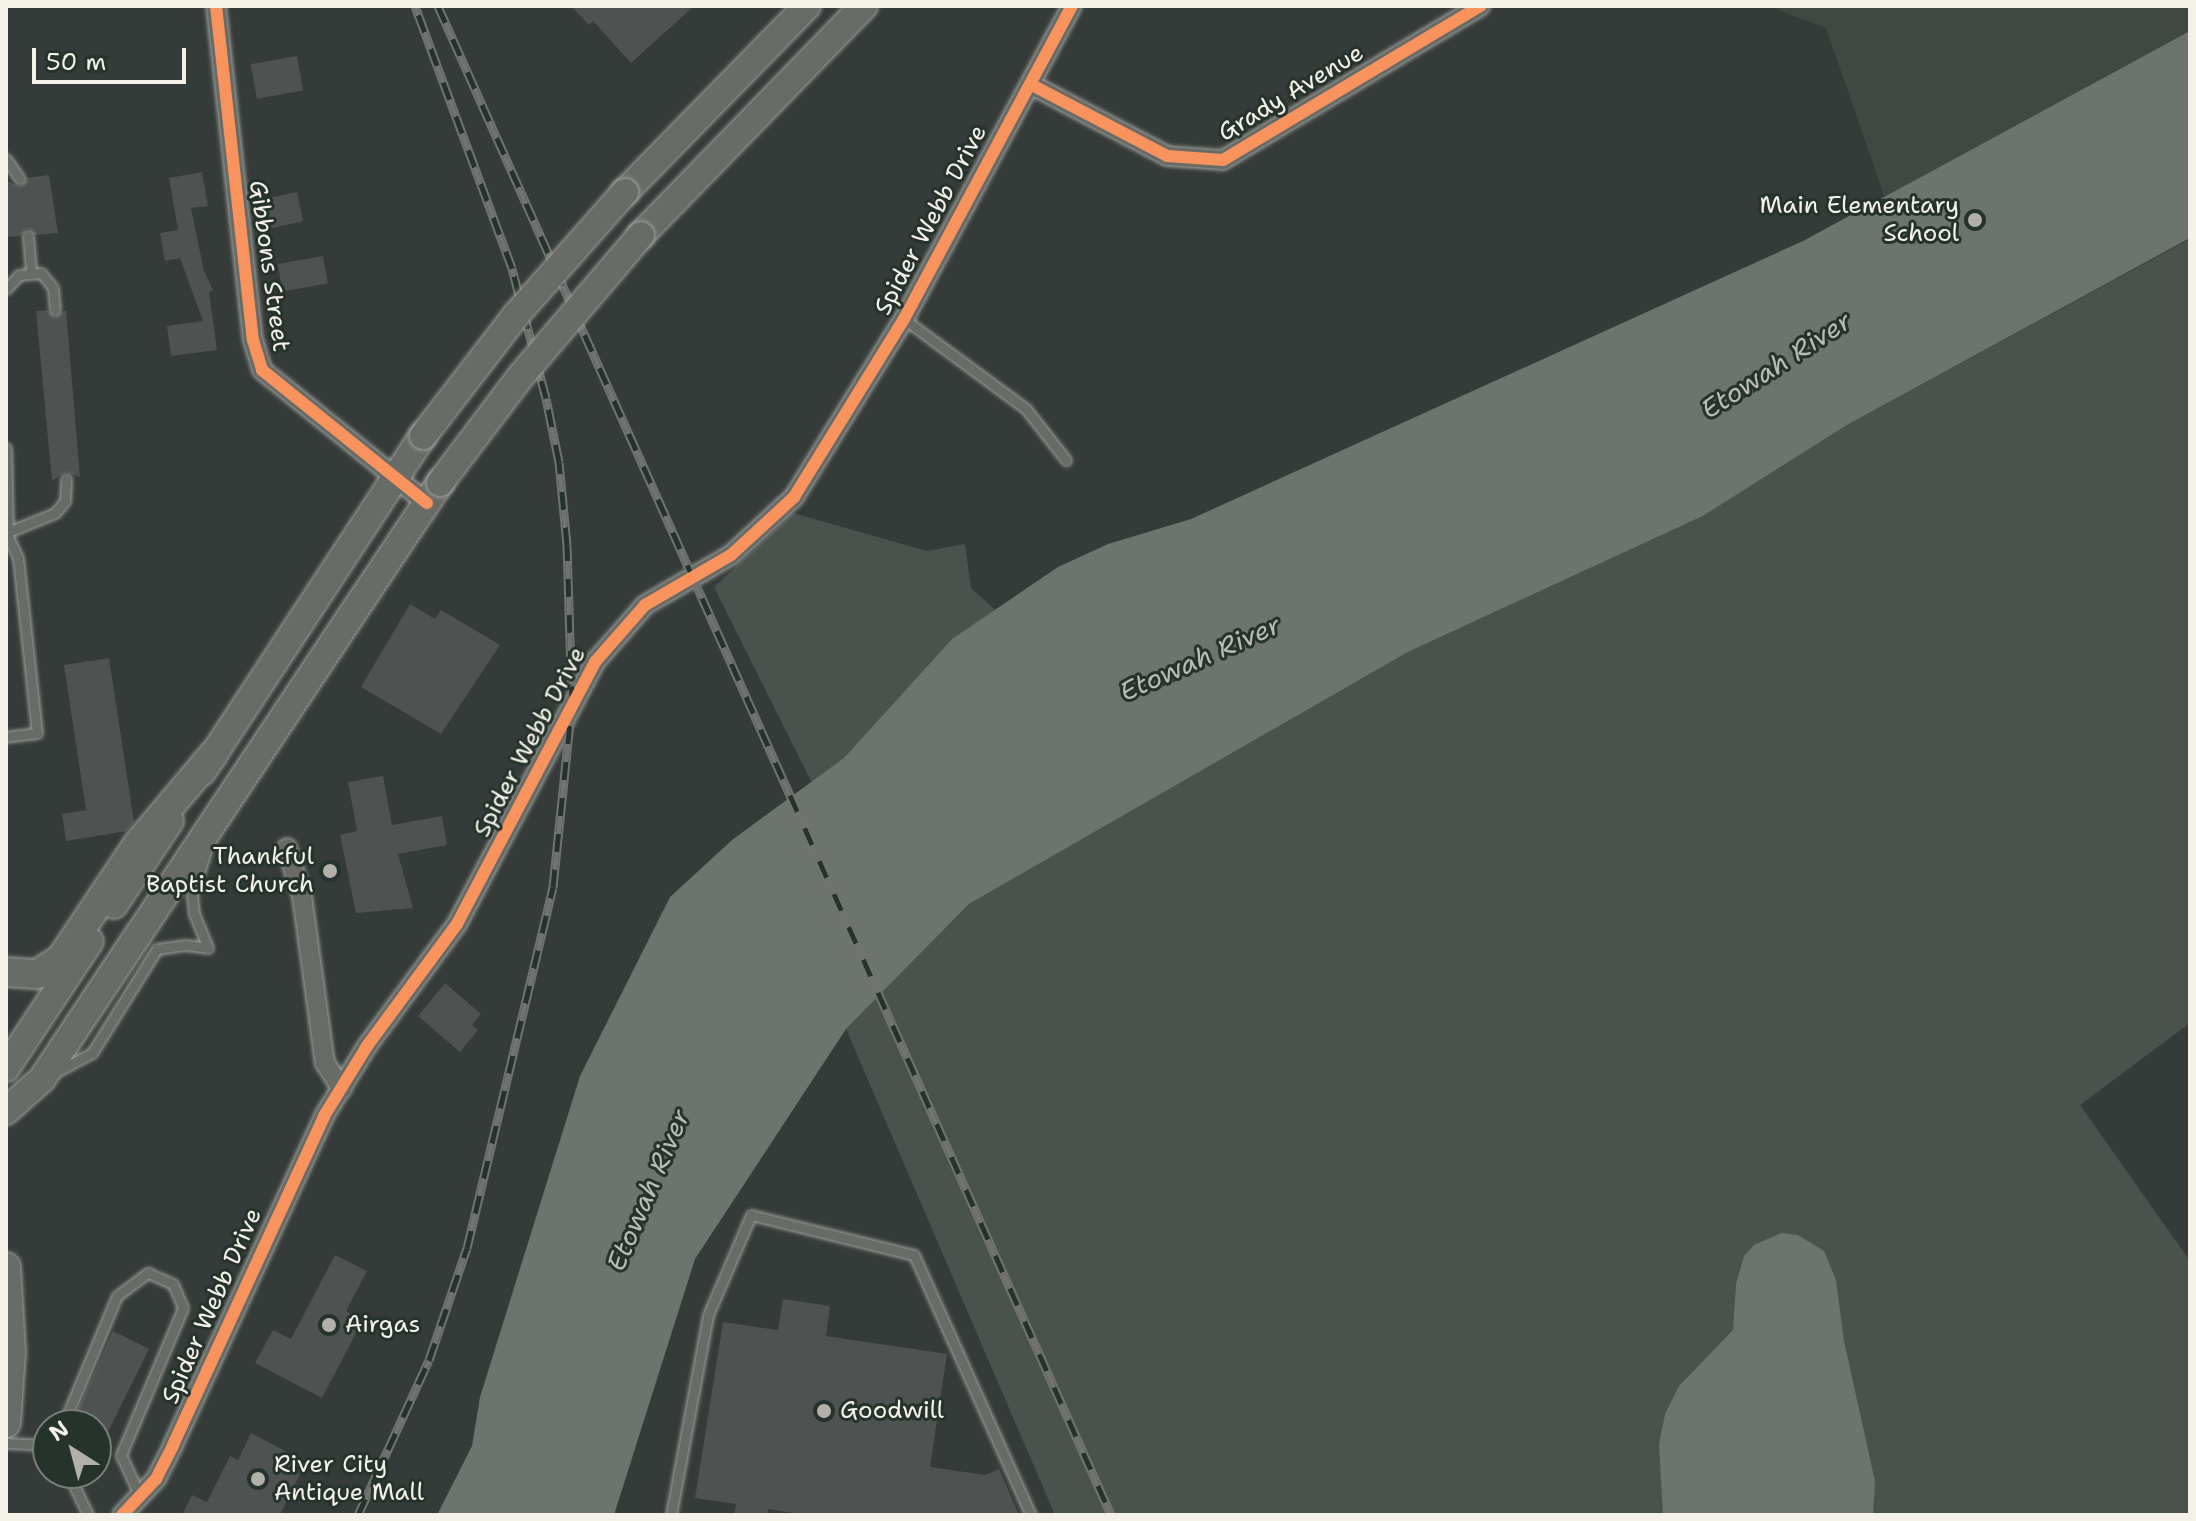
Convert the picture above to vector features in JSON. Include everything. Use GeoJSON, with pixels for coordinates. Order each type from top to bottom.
{"type":"FeatureCollection","features":[{"type":"Feature","properties":{"kind":"main road"},"geometry":{"type":"LineString","coordinates":[[6,1068],[423,436],[517,314],[625,192],[807,6]]}},
{"type":"Feature","properties":{"kind":"main road"},"geometry":{"type":"LineString","coordinates":[[6,1111],[42,1079],[216,825],[433,493],[521,376],[641,235],[864,6]]}},
{"type":"Feature","properties":{"kind":"main road"},"geometry":{"type":"LineString","coordinates":[[6,972],[37,974],[61,959],[138,844],[213,755]]}},
{"type":"Feature","properties":{"kind":"main road"},"geometry":{"type":"LineString","coordinates":[[6,1267],[11,1352],[6,1423]]}},
{"type":"Feature","properties":{"kind":"street","name":"Gibbons Street"},"geometry":{"type":"LineString","coordinates":[[216,6],[257,358],[281,390],[395,478],[433,493]]}},
{"type":"Feature","properties":{"kind":"street","name":"Spider Webb Drive"},"geometry":{"type":"LineString","coordinates":[[122,1515],[141,1499],[173,1445],[249,1271],[342,1089],[367,1046],[457,924],[595,662],[645,605],[731,555],[794,497],[904,319],[1072,6]]}},
{"type":"Feature","properties":{"kind":"street","name":"Grady Avenue"},"geometry":{"type":"LineString","coordinates":[[1030,84],[1167,156],[1223,160],[1480,6]]}},
{"type":"Feature","properties":{"kind":"street"},"geometry":{"type":"LineString","coordinates":[[287,848],[302,896],[325,1063],[342,1089]]}},
{"type":"Feature","properties":{"kind":"lane"},"geometry":{"type":"LineString","coordinates":[[6,159],[20,179]]}},
{"type":"Feature","properties":{"kind":"lane"},"geometry":{"type":"LineString","coordinates":[[28,236],[31,271]]}},
{"type":"Feature","properties":{"kind":"lane"},"geometry":{"type":"LineString","coordinates":[[6,289],[19,275],[31,271],[47,278],[55,310]]}},
{"type":"Feature","properties":{"kind":"lane"},"geometry":{"type":"LineString","coordinates":[[904,319],[1026,409],[1066,460]]}},
{"type":"Feature","properties":{"kind":"lane"},"geometry":{"type":"LineString","coordinates":[[6,448],[7,532],[18,558],[37,733],[6,737]]}},
{"type":"Feature","properties":{"kind":"lane"},"geometry":{"type":"LineString","coordinates":[[7,532],[55,513],[65,501],[66,479]]}},
{"type":"Feature","properties":{"kind":"lane"},"geometry":{"type":"LineString","coordinates":[[42,1079],[92,1053],[157,949],[185,945],[208,948],[194,914],[192,895],[216,825]]}},
{"type":"Feature","properties":{"kind":"lane"},"geometry":{"type":"LineString","coordinates":[[671,1515],[708,1315],[751,1215],[914,1255],[1031,1515]]}},
{"type":"Feature","properties":{"kind":"lane"},"geometry":{"type":"LineString","coordinates":[[70,1409],[117,1296],[148,1273],[173,1284],[183,1308],[121,1455],[141,1499]]}},
{"type":"Feature","properties":{"kind":"lane"},"geometry":{"type":"LineString","coordinates":[[6,1443],[32,1445]]}},
{"type":"Feature","properties":{"kind":"lane"},"geometry":{"type":"LineString","coordinates":[[76,1489],[88,1515]]}},
{"type":"Feature","properties":{"kind":"shaded area","name":"Main Elementary School"},"geometry":{"type":"Polygon","coordinates":[[[1768,6],[2190,6],[2190,125],[1925,314],[1826,28],[1768,6]]]}},
{"type":"Feature","properties":{"kind":"shaded area"},"geometry":{"type":"Polygon","coordinates":[[[2190,239],[2190,1023],[2080,1105],[2190,1261],[2190,1515],[1055,1515],[846,1029],[969,904],[1408,652],[1703,516],[1847,425],[2190,239]]]}},
{"type":"Feature","properties":{"kind":"shaded area"},"geometry":{"type":"Polygon","coordinates":[[[793,513],[927,551],[965,544],[971,588],[1003,617],[814,787],[714,587],[793,513]]]}},
{"type":"Feature","properties":{"kind":"water","name":"Etowah River"},"geometry":{"type":"Polygon","coordinates":[[[2190,31],[2190,238],[1847,425],[1703,516],[1408,652],[969,904],[846,1029],[695,1259],[614,1515],[437,1515],[472,1446],[480,1397],[580,1076],[670,897],[732,840],[844,758],[952,639],[1058,567],[1108,544],[1191,519],[1803,241],[2190,31]]]}},
{"type":"Feature","properties":{"kind":"water"},"geometry":{"type":"Polygon","coordinates":[[[1782,1233],[1798,1235],[1824,1251],[1836,1280],[1844,1341],[1875,1481],[1873,1515],[1663,1515],[1659,1444],[1665,1414],[1679,1386],[1733,1330],[1736,1284],[1744,1256],[1754,1245],[1782,1233]]]}},
{"type":"Feature","properties":{"kind":"building"},"geometry":{"type":"Polygon","coordinates":[[[571,6],[694,6],[631,63],[593,21],[589,25],[571,6]]]}},
{"type":"Feature","properties":{"kind":"building"},"geometry":{"type":"Polygon","coordinates":[[[297,56],[303,90],[257,99],[251,64],[297,56]]]}},
{"type":"Feature","properties":{"kind":"building"},"geometry":{"type":"Polygon","coordinates":[[[202,172],[208,206],[191,208],[204,271],[213,290],[209,292],[217,350],[171,356],[167,326],[203,321],[180,258],[165,261],[160,233],[178,230],[169,178],[202,172]]]}},
{"type":"Feature","properties":{"kind":"building"},"geometry":{"type":"Polygon","coordinates":[[[49,175],[58,233],[35,235],[28,229],[21,236],[6,237],[6,181],[21,186],[27,178],[49,175]]]}},
{"type":"Feature","properties":{"kind":"building"},"geometry":{"type":"Polygon","coordinates":[[[297,192],[303,221],[271,228],[265,199],[297,192]]]}},
{"type":"Feature","properties":{"kind":"building"},"geometry":{"type":"Polygon","coordinates":[[[323,256],[328,284],[283,292],[278,264],[323,256]]]}},
{"type":"Feature","properties":{"kind":"building"},"geometry":{"type":"Polygon","coordinates":[[[48,310],[55,317],[66,310],[80,477],[66,472],[52,481],[36,311],[48,310]]]}},
{"type":"Feature","properties":{"kind":"building"},"geometry":{"type":"Polygon","coordinates":[[[410,604],[435,619],[441,610],[500,645],[441,734],[361,687],[410,604]]]}},
{"type":"Feature","properties":{"kind":"building"},"geometry":{"type":"Polygon","coordinates":[[[109,658],[134,822],[127,831],[66,841],[62,814],[86,810],[64,665],[109,658]]]}},
{"type":"Feature","properties":{"kind":"building"},"geometry":{"type":"Polygon","coordinates":[[[383,776],[392,825],[442,816],[447,845],[398,854],[413,908],[356,913],[340,835],[357,831],[348,782],[383,776]]]}},
{"type":"Feature","properties":{"kind":"building"},"geometry":{"type":"Polygon","coordinates":[[[445,983],[481,1014],[472,1025],[478,1030],[460,1052],[418,1016],[445,983]]]}},
{"type":"Feature","properties":{"kind":"building","name":"Airgas"},"geometry":{"type":"Polygon","coordinates":[[[335,1255],[367,1271],[346,1311],[363,1320],[322,1398],[255,1363],[273,1330],[291,1339],[335,1255]]]}},
{"type":"Feature","properties":{"kind":"building","name":"Goodwill"},"geometry":{"type":"Polygon","coordinates":[[[783,1299],[830,1306],[826,1336],[947,1354],[930,1467],[985,1475],[999,1469],[1019,1515],[807,1515],[768,1509],[767,1515],[734,1515],[736,1504],[695,1498],[723,1322],[778,1330],[783,1299]]]}},
{"type":"Feature","properties":{"kind":"building"},"geometry":{"type":"Polygon","coordinates":[[[113,1331],[149,1349],[112,1424],[112,1409],[78,1409],[113,1331]]]}},
{"type":"Feature","properties":{"kind":"building","name":"River City Antique Mall"},"geometry":{"type":"Polygon","coordinates":[[[251,1433],[306,1462],[280,1515],[182,1515],[192,1495],[207,1502],[230,1456],[238,1460],[251,1433]]]}},
{"type":"Feature","properties":{"kind":"railway"},"geometry":{"type":"LineString","coordinates":[[358,1515],[429,1360],[467,1248],[553,887],[572,704],[567,545],[559,462],[546,398],[512,268],[415,6]]}},
{"type":"Feature","properties":{"kind":"railway"},"geometry":{"type":"LineString","coordinates":[[438,6],[1111,1515]]}},
{"type":"Feature","properties":{"kind":"cycle path"},"geometry":{"type":"LineString","coordinates":[[216,6],[253,340],[262,370],[427,503]]}},
{"type":"Feature","properties":{"kind":"cycle path"},"geometry":{"type":"LineString","coordinates":[[122,1515],[156,1479],[324,1116],[367,1046],[457,924],[595,662],[645,605],[731,555],[794,497],[904,319],[1072,6]]}},
{"type":"Feature","properties":{"kind":"cycle path"},"geometry":{"type":"LineString","coordinates":[[1030,84],[1167,156],[1223,160],[1480,6]]}},
{"type":"Feature","properties":{"kind":"place","name":"Main Elementary School"},"geometry":{"type":"Point","coordinates":[1975,220]}},
{"type":"Feature","properties":{"kind":"place","name":"Thankful Baptist Church"},"geometry":{"type":"Point","coordinates":[330,871]}},
{"type":"Feature","properties":{"kind":"place","name":"Airgas"},"geometry":{"type":"Point","coordinates":[329,1325]}},
{"type":"Feature","properties":{"kind":"place","name":"Goodwill"},"geometry":{"type":"Point","coordinates":[824,1411]}},
{"type":"Feature","properties":{"kind":"place","name":"River City Antique Mall"},"geometry":{"type":"Point","coordinates":[258,1479]}}]}
